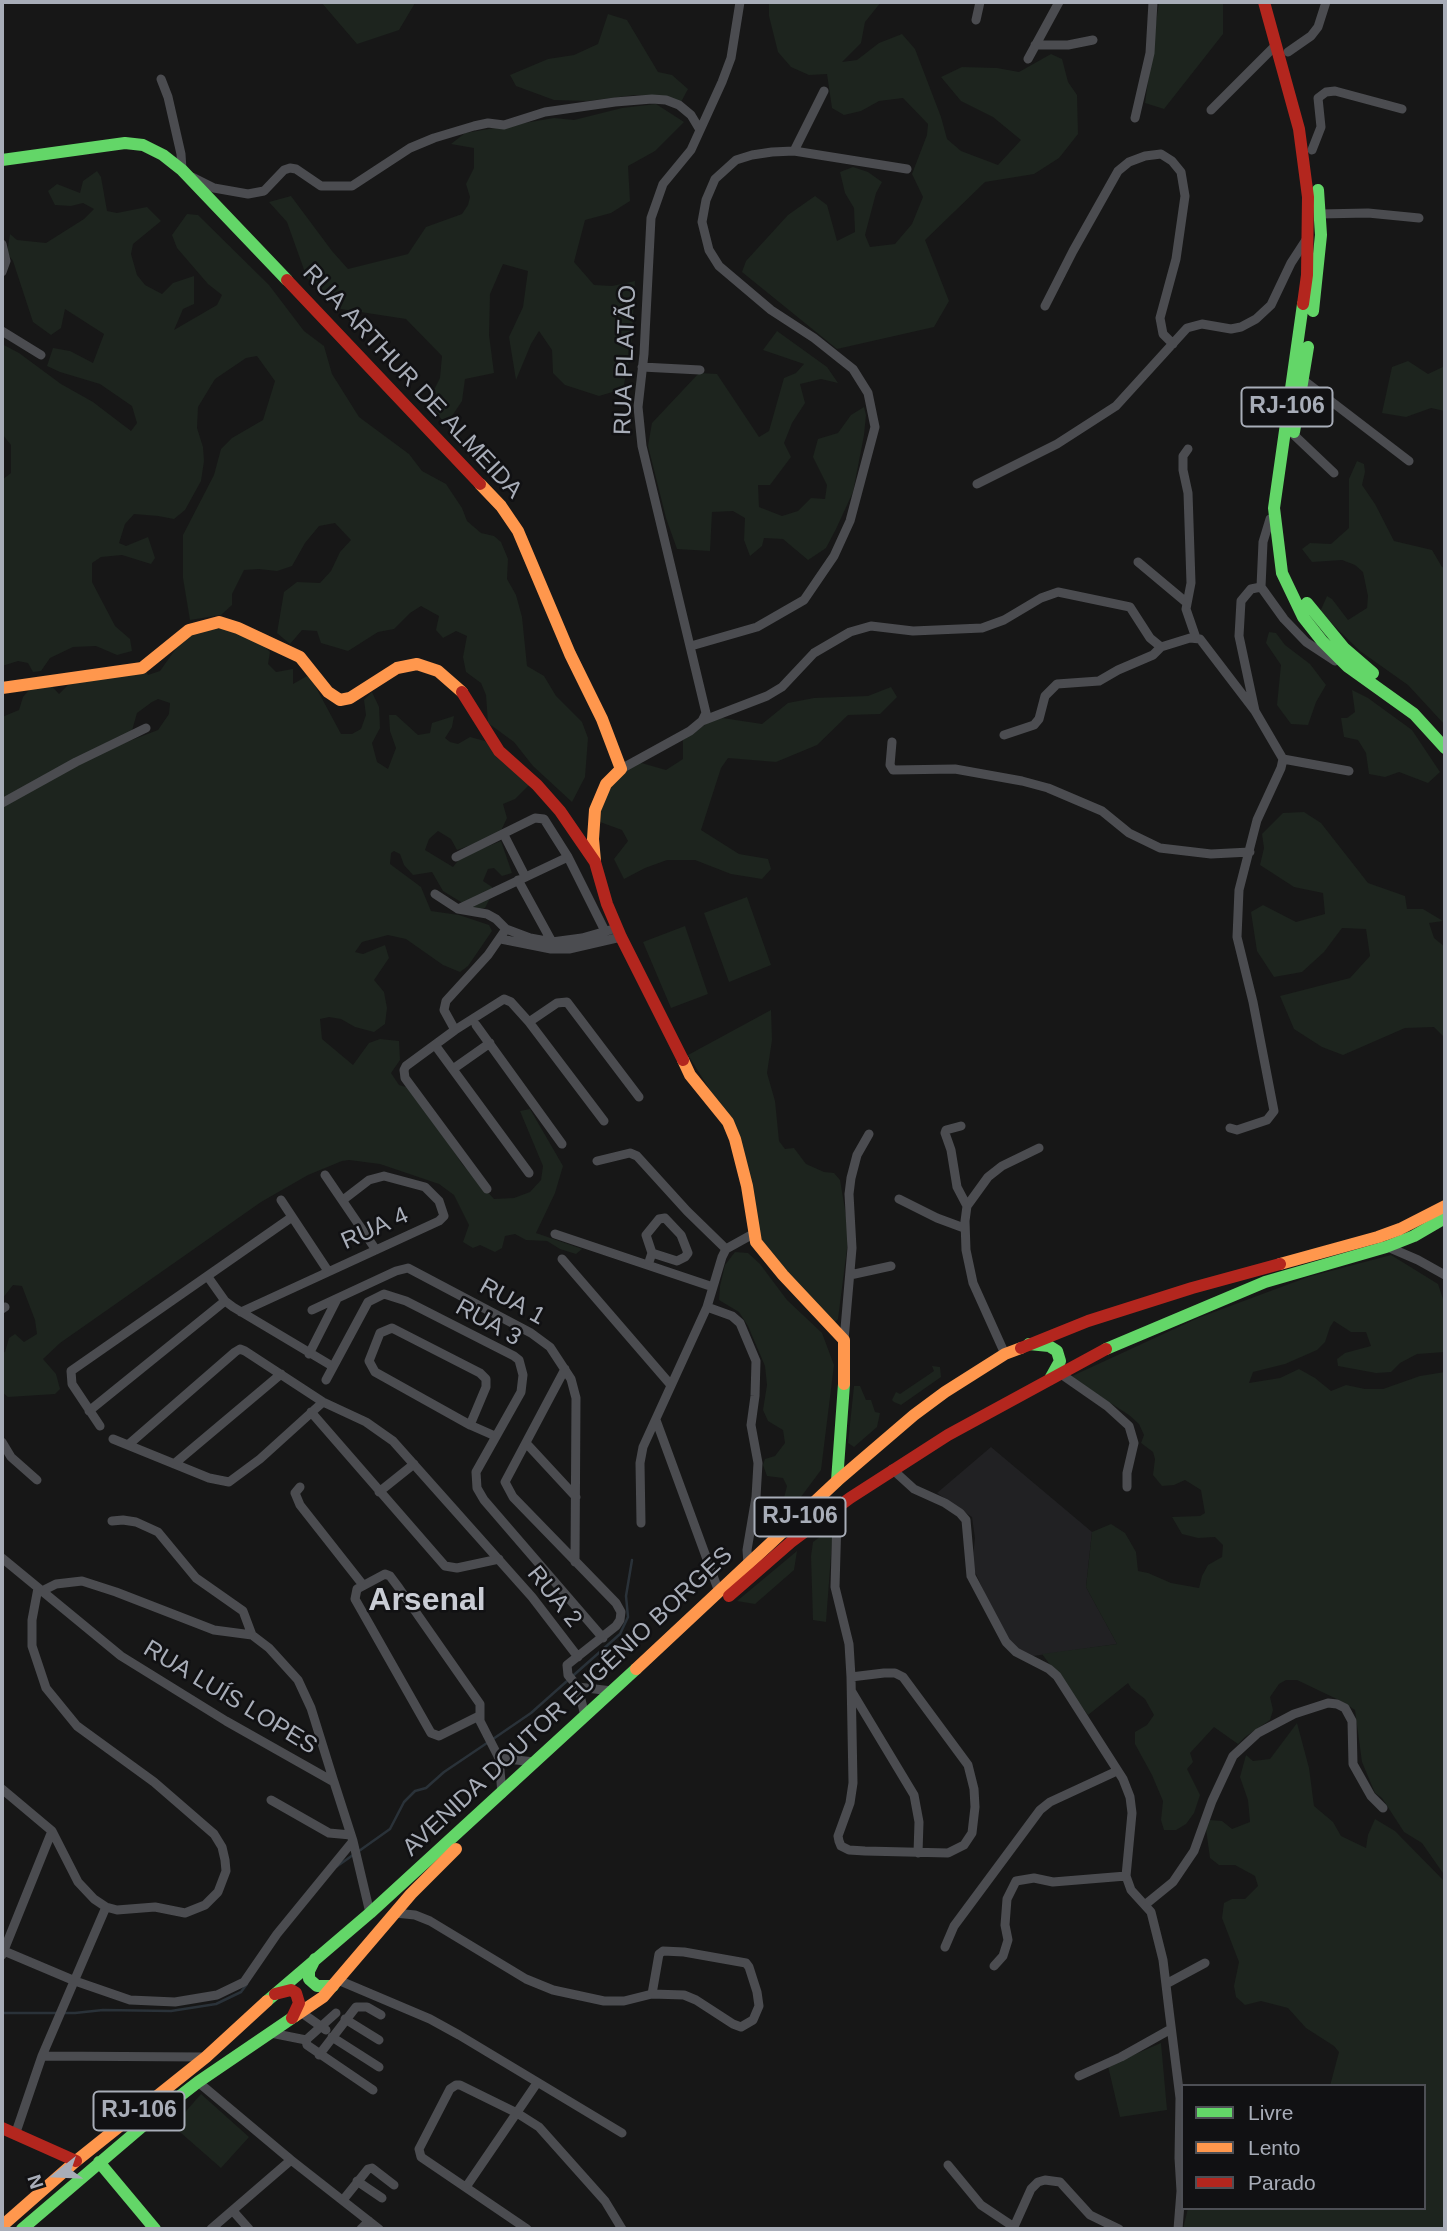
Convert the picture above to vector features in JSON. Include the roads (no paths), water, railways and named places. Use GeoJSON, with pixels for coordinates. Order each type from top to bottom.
{"type":"FeatureCollection","features":[{"type":"Feature","properties":{"kind":"main road","name":"RJ-106"},"geometry":{"type":"LineString","coordinates":[[1264,2],[1299,129],[1308,197],[1308,235],[1301,319],[1274,508],[1282,573],[1289,593],[1303,617],[1322,641],[1347,666],[1414,714],[1445,748]]}},
{"type":"Feature","properties":{"kind":"main road","name":"RJ-106"},"geometry":{"type":"LineString","coordinates":[[1274,2],[1312,150],[1321,235],[1317,285],[1294,435],[1284,524],[1291,569],[1299,590],[1313,613],[1343,648],[1417,706],[1445,733]]}},
{"type":"Feature","properties":{"kind":"main road","name":"RUA ARTHUR DE ALMEIDA"},"geometry":{"type":"LineString","coordinates":[[2,160],[79,148],[143,145],[163,155],[184,173],[509,516],[602,719],[621,769]]}},
{"type":"Feature","properties":{"kind":"main road"},"geometry":{"type":"LineString","coordinates":[[2,688],[142,668],[189,630],[213,622],[226,623],[300,657],[328,692],[340,699],[350,698],[397,668],[417,664],[438,671],[462,691],[499,751],[537,785],[560,811],[595,862]]}},
{"type":"Feature","properties":{"kind":"main road"},"geometry":{"type":"LineString","coordinates":[[621,769],[606,783],[599,797],[594,829],[595,862],[614,932],[690,1075],[728,1122],[747,1186],[752,1234],[762,1251],[844,1340],[837,1481]]}},
{"type":"Feature","properties":{"kind":"main road","name":"AVENIDA DOUTOR EUGÊNIO BORGES"},"geometry":{"type":"LineString","coordinates":[[2,2225],[75,2161],[206,2057],[370,1913],[502,1794],[837,1481],[914,1415],[981,1368],[1026,1344],[1126,1308],[1378,1237],[1401,1229],[1445,1206]]}},
{"type":"Feature","properties":{"kind":"main road","name":"AVENIDA DOUTOR EUGÊNIO BORGES"},"geometry":{"type":"LineString","coordinates":[[22,2229],[36,2225],[99,2162],[198,2082],[323,1997],[442,1862],[791,1542],[892,1469],[948,1435],[1116,1344],[1265,1282],[1386,1247],[1414,1236],[1445,1218]]}},
{"type":"Feature","properties":{"kind":"main road"},"geometry":{"type":"LineString","coordinates":[[1026,1344],[1049,1346],[1057,1351],[1060,1361],[1056,1376]]}},
{"type":"Feature","properties":{"kind":"main road"},"geometry":{"type":"LineString","coordinates":[[315,1959],[309,1971],[309,1979],[317,1986],[335,1983]]}},
{"type":"Feature","properties":{"kind":"main road"},"geometry":{"type":"LineString","coordinates":[[275,1994],[291,1990],[296,1993],[299,2003],[297,2016]]}},
{"type":"Feature","properties":{"kind":"main road"},"geometry":{"type":"LineString","coordinates":[[2,2128],[75,2161]]}},
{"type":"Feature","properties":{"kind":"main road"},"geometry":{"type":"LineString","coordinates":[[99,2162],[155,2229]]}},
{"type":"Feature","properties":{"kind":"street","name":"RUA PLATÃO"},"geometry":{"type":"LineString","coordinates":[[702,721],[706,706],[642,446],[638,407],[651,218],[663,184],[691,150],[731,58],[740,2]]}},
{"type":"Feature","properties":{"kind":"street"},"geometry":{"type":"LineString","coordinates":[[976,20],[980,2]]}},
{"type":"Feature","properties":{"kind":"street"},"geometry":{"type":"LineString","coordinates":[[1028,59],[1059,2]]}},
{"type":"Feature","properties":{"kind":"street"},"geometry":{"type":"LineString","coordinates":[[1135,118],[1150,53],[1153,2]]}},
{"type":"Feature","properties":{"kind":"street"},"geometry":{"type":"LineString","coordinates":[[1288,52],[1311,36],[1318,27],[1326,2]]}},
{"type":"Feature","properties":{"kind":"street"},"geometry":{"type":"LineString","coordinates":[[1035,45],[1068,45],[1093,40]]}},
{"type":"Feature","properties":{"kind":"street"},"geometry":{"type":"LineString","coordinates":[[1211,110],[1276,45]]}},
{"type":"Feature","properties":{"kind":"street"},"geometry":{"type":"LineString","coordinates":[[161,79],[168,97],[184,173],[215,188],[248,194],[264,191],[284,170],[290,168],[296,169],[321,186],[352,186],[410,148],[448,134],[488,123],[515,123],[545,112],[615,102],[666,100],[685,110],[700,130]]}},
{"type":"Feature","properties":{"kind":"street"},"geometry":{"type":"LineString","coordinates":[[794,152],[824,91]]}},
{"type":"Feature","properties":{"kind":"street"},"geometry":{"type":"LineString","coordinates":[[1312,150],[1321,127],[1318,98],[1326,92],[1335,91],[1402,108]]}},
{"type":"Feature","properties":{"kind":"street"},"geometry":{"type":"LineString","coordinates":[[691,646],[757,626],[803,600],[834,556],[850,521],[873,441],[874,415],[868,393],[853,369],[814,338],[771,310],[719,266],[709,250],[702,222],[706,200],[715,179],[736,160],[762,153],[794,152],[907,169]]}},
{"type":"Feature","properties":{"kind":"street"},"geometry":{"type":"LineString","coordinates":[[1045,306],[1118,171],[1129,162],[1145,156],[1161,155],[1172,161],[1181,172],[1185,196],[1176,259],[1160,317],[1163,334],[1173,344]]}},
{"type":"Feature","properties":{"kind":"street"},"geometry":{"type":"LineString","coordinates":[[1320,214],[1368,213],[1419,218]]}},
{"type":"Feature","properties":{"kind":"street"},"geometry":{"type":"LineString","coordinates":[[977,484],[1057,444],[1116,407],[1187,328],[1195,324],[1231,329],[1256,319],[1271,305],[1308,235]]}},
{"type":"Feature","properties":{"kind":"street"},"geometry":{"type":"LineString","coordinates":[[2,244],[6,261],[2,272]]}},
{"type":"Feature","properties":{"kind":"street"},"geometry":{"type":"LineString","coordinates":[[2,331],[41,355]]}},
{"type":"Feature","properties":{"kind":"street"},"geometry":{"type":"LineString","coordinates":[[642,367],[700,370]]}},
{"type":"Feature","properties":{"kind":"street"},"geometry":{"type":"LineString","coordinates":[[1302,379],[1409,461]]}},
{"type":"Feature","properties":{"kind":"street"},"geometry":{"type":"LineString","coordinates":[[1294,435],[1334,473]]}},
{"type":"Feature","properties":{"kind":"street"},"geometry":{"type":"LineString","coordinates":[[1188,449],[1184,456],[1183,470],[1189,513],[1191,583],[1186,609],[1196,638],[1206,645],[1255,711],[1283,759],[1257,820],[1239,890],[1237,937],[1253,1002],[1274,1111],[1267,1120],[1237,1130],[1230,1128]]}},
{"type":"Feature","properties":{"kind":"street"},"geometry":{"type":"LineString","coordinates":[[1274,508],[1263,542],[1261,587],[1284,619],[1306,642],[1329,658],[1347,666]]}},
{"type":"Feature","properties":{"kind":"street"},"geometry":{"type":"LineString","coordinates":[[1138,562],[1187,603]]}},
{"type":"Feature","properties":{"kind":"street"},"geometry":{"type":"LineString","coordinates":[[1255,711],[1239,636],[1239,611],[1244,595],[1251,589],[1261,587]]}},
{"type":"Feature","properties":{"kind":"street"},"geometry":{"type":"LineString","coordinates":[[621,769],[665,746],[702,721],[767,696],[782,687],[814,653],[850,632],[875,627],[913,631],[982,628],[1004,620],[1041,598],[1063,592],[1130,607],[1150,638],[1161,647]]}},
{"type":"Feature","properties":{"kind":"street"},"geometry":{"type":"LineString","coordinates":[[1004,735],[1034,725],[1039,719],[1045,696],[1057,684],[1099,681],[1153,655],[1161,647],[1196,638]]}},
{"type":"Feature","properties":{"kind":"street"},"geometry":{"type":"LineString","coordinates":[[2,803],[146,728]]}},
{"type":"Feature","properties":{"kind":"street"},"geometry":{"type":"LineString","coordinates":[[892,742],[890,765],[893,771],[955,769],[1022,780],[1090,805],[1129,833],[1160,848],[1211,854],[1250,852]]}},
{"type":"Feature","properties":{"kind":"street"},"geometry":{"type":"LineString","coordinates":[[1283,759],[1349,771]]}},
{"type":"Feature","properties":{"kind":"street"},"geometry":{"type":"LineString","coordinates":[[456,857],[540,817],[548,822],[614,932]]}},
{"type":"Feature","properties":{"kind":"street"},"geometry":{"type":"LineString","coordinates":[[504,835],[552,942]]}},
{"type":"Feature","properties":{"kind":"street"},"geometry":{"type":"LineString","coordinates":[[458,909],[568,857]]}},
{"type":"Feature","properties":{"kind":"street"},"geometry":{"type":"LineString","coordinates":[[435,894],[458,909],[487,914],[506,929],[530,938],[552,942],[566,941],[614,932]]}},
{"type":"Feature","properties":{"kind":"street"},"geometry":{"type":"LineString","coordinates":[[455,1030],[444,1010],[446,1001],[501,939],[506,929]]}},
{"type":"Feature","properties":{"kind":"street"},"geometry":{"type":"LineString","coordinates":[[501,939],[551,949],[569,949],[614,932]]}},
{"type":"Feature","properties":{"kind":"street"},"geometry":{"type":"LineString","coordinates":[[487,1189],[405,1078],[406,1066],[504,999],[511,1002],[529,1022],[604,1121]]}},
{"type":"Feature","properties":{"kind":"street"},"geometry":{"type":"LineString","coordinates":[[529,1022],[557,1003],[567,1002],[639,1097]]}},
{"type":"Feature","properties":{"kind":"street"},"geometry":{"type":"LineString","coordinates":[[476,1025],[562,1144]]}},
{"type":"Feature","properties":{"kind":"street"},"geometry":{"type":"LineString","coordinates":[[453,1069],[490,1043]]}},
{"type":"Feature","properties":{"kind":"street"},"geometry":{"type":"LineString","coordinates":[[435,1045],[529,1173]]}},
{"type":"Feature","properties":{"kind":"street"},"geometry":{"type":"LineString","coordinates":[[961,1126],[946,1130],[945,1133],[951,1150],[957,1187],[967,1206]]}},
{"type":"Feature","properties":{"kind":"street"},"geometry":{"type":"LineString","coordinates":[[844,1340],[853,1240],[850,1178],[857,1155],[869,1134]]}},
{"type":"Feature","properties":{"kind":"street"},"geometry":{"type":"LineString","coordinates":[[1005,1354],[973,1283],[964,1228],[967,1206],[988,1177],[1002,1166],[1039,1148]]}},
{"type":"Feature","properties":{"kind":"street"},"geometry":{"type":"LineString","coordinates":[[597,1161],[630,1153],[636,1156],[726,1249]]}},
{"type":"Feature","properties":{"kind":"street"},"geometry":{"type":"LineString","coordinates":[[325,1175],[376,1250]]}},
{"type":"Feature","properties":{"kind":"street","name":"RUA 4"},"geometry":{"type":"LineString","coordinates":[[241,1312],[439,1221],[444,1216],[433,1193],[425,1187],[384,1176],[369,1180],[343,1200]]}},
{"type":"Feature","properties":{"kind":"street"},"geometry":{"type":"LineString","coordinates":[[900,1199],[964,1228]]}},
{"type":"Feature","properties":{"kind":"street","name":"RUA 4"},"geometry":{"type":"LineString","coordinates":[[281,1200],[328,1271]]}},
{"type":"Feature","properties":{"kind":"street"},"geometry":{"type":"LineString","coordinates":[[100,1426],[72,1384],[71,1371],[292,1217]]}},
{"type":"Feature","properties":{"kind":"street"},"geometry":{"type":"LineString","coordinates":[[648,1265],[652,1253],[646,1236],[659,1219],[664,1218],[681,1235],[688,1253],[677,1261],[652,1253]]}},
{"type":"Feature","properties":{"kind":"street"},"geometry":{"type":"LineString","coordinates":[[555,1234],[713,1287]]}},
{"type":"Feature","properties":{"kind":"street"},"geometry":{"type":"LineString","coordinates":[[641,1523],[640,1455],[707,1307],[716,1271],[726,1249],[752,1234]]}},
{"type":"Feature","properties":{"kind":"street"},"geometry":{"type":"LineString","coordinates":[[1386,1247],[1419,1260],[1445,1275]]}},
{"type":"Feature","properties":{"kind":"street"},"geometry":{"type":"LineString","coordinates":[[562,1259],[670,1384]]}},
{"type":"Feature","properties":{"kind":"street"},"geometry":{"type":"LineString","coordinates":[[850,1275],[891,1266]]}},
{"type":"Feature","properties":{"kind":"street","name":"RUA 1"},"geometry":{"type":"LineString","coordinates":[[312,1310],[408,1268],[541,1339],[550,1347],[575,1386],[575,1562]]}},
{"type":"Feature","properties":{"kind":"street"},"geometry":{"type":"LineString","coordinates":[[208,1277],[225,1301],[332,1366]]}},
{"type":"Feature","properties":{"kind":"street","name":"RUA 3"},"geometry":{"type":"LineString","coordinates":[[327,1380],[368,1302],[381,1295],[391,1295],[519,1360],[523,1375],[521,1392],[495,1436]]}},
{"type":"Feature","properties":{"kind":"street"},"geometry":{"type":"LineString","coordinates":[[309,1354],[337,1299]]}},
{"type":"Feature","properties":{"kind":"street"},"geometry":{"type":"LineString","coordinates":[[89,1411],[225,1301]]}},
{"type":"Feature","properties":{"kind":"street"},"geometry":{"type":"LineString","coordinates":[[707,1307],[732,1315],[740,1323],[756,1361],[751,1425],[758,1463],[756,1497],[747,1550],[748,1564]]}},
{"type":"Feature","properties":{"kind":"street"},"geometry":{"type":"LineString","coordinates":[[470,1424],[486,1387],[486,1379],[480,1373],[391,1328],[380,1333],[369,1361],[371,1369],[470,1424],[495,1436],[476,1472],[479,1492],[603,1638]]}},
{"type":"Feature","properties":{"kind":"street"},"geometry":{"type":"LineString","coordinates":[[128,1445],[237,1350],[251,1354],[323,1402],[380,1431],[414,1464],[499,1559]]}},
{"type":"Feature","properties":{"kind":"street"},"geometry":{"type":"LineString","coordinates":[[565,1369],[526,1443],[576,1497]]}},
{"type":"Feature","properties":{"kind":"street"},"geometry":{"type":"LineString","coordinates":[[174,1464],[281,1374]]}},
{"type":"Feature","properties":{"kind":"street"},"geometry":{"type":"LineString","coordinates":[[1056,1376],[1107,1406],[1129,1426],[1134,1443],[1127,1473],[1127,1487]]}},
{"type":"Feature","properties":{"kind":"street"},"geometry":{"type":"LineString","coordinates":[[113,1439],[209,1478],[234,1481],[323,1402]]}},
{"type":"Feature","properties":{"kind":"street"},"geometry":{"type":"LineString","coordinates":[[311,1412],[379,1492],[414,1464]]}},
{"type":"Feature","properties":{"kind":"street"},"geometry":{"type":"LineString","coordinates":[[656,1420],[719,1592]]}},
{"type":"Feature","properties":{"kind":"street"},"geometry":{"type":"LineString","coordinates":[[2,1442],[11,1457],[37,1480]]}},
{"type":"Feature","properties":{"kind":"street","name":"RUA 2"},"geometry":{"type":"LineString","coordinates":[[379,1492],[445,1566],[457,1569],[499,1559],[578,1657],[603,1638],[620,1620],[621,1612],[617,1603],[513,1497],[505,1482],[526,1443]]}},
{"type":"Feature","properties":{"kind":"street"},"geometry":{"type":"LineString","coordinates":[[892,1469],[914,1489],[945,1503],[966,1520],[971,1576],[1006,1642],[1016,1652],[1057,1676],[1123,1779],[1130,1797],[1132,1813],[1126,1876],[1131,1890],[1146,1904],[1156,1929],[1166,1983],[1180,2098],[1181,2191],[1178,2229]]}},
{"type":"Feature","properties":{"kind":"street"},"geometry":{"type":"LineString","coordinates":[[300,1487],[295,1496],[300,1505],[363,1585]]}},
{"type":"Feature","properties":{"kind":"street"},"geometry":{"type":"LineString","coordinates":[[832,1512],[836,1518],[835,1587],[849,1644],[851,1676],[853,1783],[850,1803],[838,1836],[839,1841],[841,1846],[849,1850],[918,1853],[948,1853],[956,1850],[970,1839],[973,1829],[974,1789],[968,1765],[904,1677],[895,1673],[851,1676]]}},
{"type":"Feature","properties":{"kind":"street"},"geometry":{"type":"LineString","coordinates":[[112,1521],[136,1522],[158,1532],[205,1586],[243,1611],[252,1634],[269,1648],[298,1680],[311,1709],[334,1782]]}},
{"type":"Feature","properties":{"kind":"street","name":"RUA LUÍS LOPES"},"geometry":{"type":"LineString","coordinates":[[2,1558],[121,1656],[226,1721],[334,1782],[353,1841],[370,1913]]}},
{"type":"Feature","properties":{"kind":"street"},"geometry":{"type":"LineString","coordinates":[[479,1716],[439,1736],[431,1733],[355,1599],[355,1592],[385,1574],[390,1576],[480,1704],[479,1716],[499,1758],[502,1794]]}},
{"type":"Feature","properties":{"kind":"street"},"geometry":{"type":"LineString","coordinates":[[2,1788],[52,1830],[78,1882],[106,1907],[117,1910],[155,1907],[173,1912],[189,1912],[205,1905],[218,1892],[226,1871],[222,1847],[207,1826],[154,1782],[77,1726],[55,1701],[38,1669],[32,1646],[32,1620],[40,1589],[82,1581],[214,1630],[252,1634]]}},
{"type":"Feature","properties":{"kind":"street"},"geometry":{"type":"LineString","coordinates":[[578,1657],[567,1665],[585,1716]]}},
{"type":"Feature","properties":{"kind":"street"},"geometry":{"type":"LineString","coordinates":[[573,1680],[612,1691]]}},
{"type":"Feature","properties":{"kind":"street"},"geometry":{"type":"LineString","coordinates":[[851,1690],[914,1795],[919,1822],[918,1853]]}},
{"type":"Feature","properties":{"kind":"street"},"geometry":{"type":"LineString","coordinates":[[1146,1904],[1173,1882],[1194,1851],[1212,1801],[1233,1756],[1258,1734],[1294,1714],[1328,1703],[1345,1708],[1352,1721],[1353,1764],[1371,1796],[1383,1808]]}},
{"type":"Feature","properties":{"kind":"street"},"geometry":{"type":"LineString","coordinates":[[499,1758],[536,1762]]}},
{"type":"Feature","properties":{"kind":"street"},"geometry":{"type":"LineString","coordinates":[[945,1947],[954,1926],[1040,1810],[1049,1802],[1117,1771]]}},
{"type":"Feature","properties":{"kind":"street"},"geometry":{"type":"LineString","coordinates":[[52,1830],[3,1954],[130,2000],[194,2000],[230,1991],[244,1982],[277,1934],[353,1841],[329,1833],[271,1800]]}},
{"type":"Feature","properties":{"kind":"street"},"geometry":{"type":"LineString","coordinates":[[994,1966],[1003,1956],[1008,1940],[1005,1925],[1007,1899],[1016,1881],[1034,1878],[1053,1882],[1126,1876]]}},
{"type":"Feature","properties":{"kind":"street"},"geometry":{"type":"LineString","coordinates":[[15,2135],[43,2056],[106,1907]]}},
{"type":"Feature","properties":{"kind":"street"},"geometry":{"type":"LineString","coordinates":[[395,1913],[415,1915],[430,1921],[526,1979],[553,1990],[604,2001],[624,2001],[652,1994],[684,1995],[741,2027],[752,2020],[759,2006],[755,1983],[746,1963],[684,1952],[663,1951],[659,1954],[652,1994]]}},
{"type":"Feature","properties":{"kind":"street"},"geometry":{"type":"LineString","coordinates":[[1166,1983],[1205,1963]]}},
{"type":"Feature","properties":{"kind":"street"},"geometry":{"type":"LineString","coordinates":[[335,1983],[430,2019],[622,2133]]}},
{"type":"Feature","properties":{"kind":"street"},"geometry":{"type":"LineString","coordinates":[[319,2055],[356,2007],[363,2005],[381,2015]]}},
{"type":"Feature","properties":{"kind":"street"},"geometry":{"type":"LineString","coordinates":[[271,2033],[306,2040],[336,2013]]}},
{"type":"Feature","properties":{"kind":"street"},"geometry":{"type":"LineString","coordinates":[[297,2016],[322,2028],[379,2067]]}},
{"type":"Feature","properties":{"kind":"street"},"geometry":{"type":"LineString","coordinates":[[345,2019],[379,2040]]}},
{"type":"Feature","properties":{"kind":"street"},"geometry":{"type":"LineString","coordinates":[[1079,2076],[1121,2057],[1171,2029]]}},
{"type":"Feature","properties":{"kind":"street"},"geometry":{"type":"LineString","coordinates":[[306,2040],[309,2047],[319,2055],[373,2090]]}},
{"type":"Feature","properties":{"kind":"street"},"geometry":{"type":"LineString","coordinates":[[43,2056],[206,2057]]}},
{"type":"Feature","properties":{"kind":"street"},"geometry":{"type":"LineString","coordinates":[[198,2082],[379,2229]]}},
{"type":"Feature","properties":{"kind":"street"},"geometry":{"type":"LineString","coordinates":[[466,2187],[537,2083]]}},
{"type":"Feature","properties":{"kind":"street"},"geometry":{"type":"LineString","coordinates":[[527,2229],[423,2159],[419,2152],[450,2089],[460,2085],[539,2127],[605,2201],[622,2229]]}},
{"type":"Feature","properties":{"kind":"street"},"geometry":{"type":"LineString","coordinates":[[211,2229],[291,2160]]}},
{"type":"Feature","properties":{"kind":"street"},"geometry":{"type":"LineString","coordinates":[[948,2165],[981,2205],[1014,2228],[1031,2189],[1038,2182],[1053,2180],[1068,2189],[1090,2215],[1119,2229]]}},
{"type":"Feature","properties":{"kind":"street"},"geometry":{"type":"LineString","coordinates":[[343,2200],[365,2171],[372,2168],[394,2185]]}},
{"type":"Feature","properties":{"kind":"street"},"geometry":{"type":"LineString","coordinates":[[356,2181],[382,2198]]}},
{"type":"Feature","properties":{"kind":"street"},"geometry":{"type":"LineString","coordinates":[[233,2211],[249,2229]]}},
{"type":"Feature","properties":{"kind":"street"},"geometry":{"type":"LineString","coordinates":[[361,2229],[369,2221]]}},
{"type":"Feature","properties":{"kind":"waterway"},"geometry":{"type":"LineString","coordinates":[[493,1739],[531,1713],[620,1634],[628,1617],[626,1596],[632,1560]]}},
{"type":"Feature","properties":{"kind":"waterway"},"geometry":{"type":"LineString","coordinates":[[359,1851],[390,1829],[404,1802],[415,1791],[426,1788],[444,1772],[487,1743]]}},
{"type":"Feature","properties":{"kind":"waterway"},"geometry":{"type":"LineString","coordinates":[[336,1867],[353,1855]]}},
{"type":"Feature","properties":{"kind":"waterway"},"geometry":{"type":"LineString","coordinates":[[2,2013],[171,2011],[216,2004],[241,1992],[247,1984]]}},
{"type":"Feature","properties":{"kind":"district","name":"Arsenal"},"geometry":{"type":"Point","coordinates":[427,1601]}}]}
